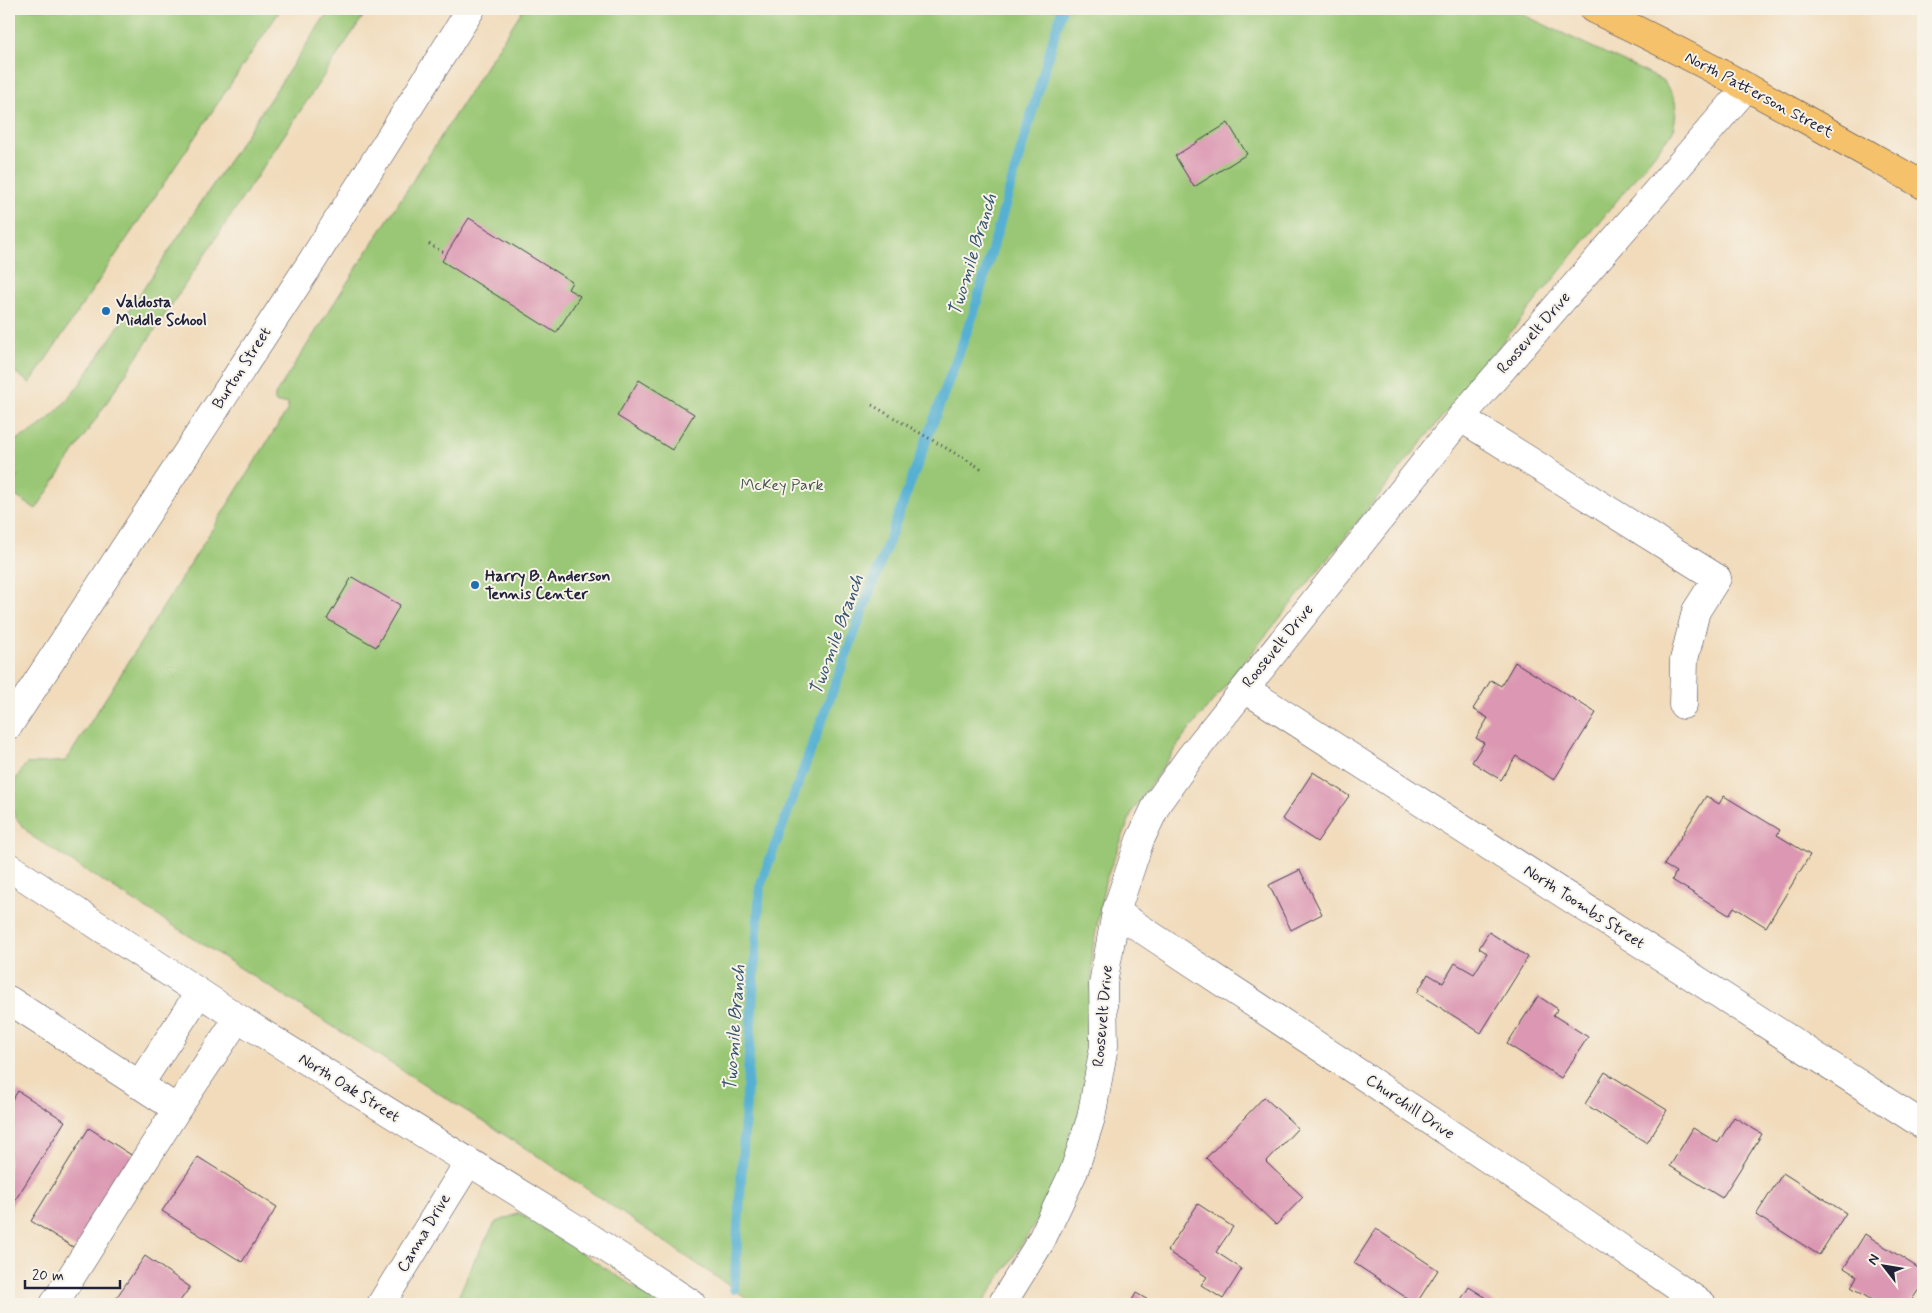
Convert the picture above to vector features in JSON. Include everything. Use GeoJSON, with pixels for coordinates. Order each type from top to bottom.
{"type":"FeatureCollection","features":[{"type":"Feature","properties":{"kind":"main road","name":"North Patterson Street"},"geometry":{"type":"LineString","coordinates":[[1593,9],[1747,87],[1923,185]]}},
{"type":"Feature","properties":{"kind":"street","name":"Burton Street"},"geometry":{"type":"LineString","coordinates":[[9,725],[312,261],[471,9]]}},
{"type":"Feature","properties":{"kind":"street","name":"Roosevelt Drive"},"geometry":{"type":"LineString","coordinates":[[1002,1304],[1041,1241],[1074,1171],[1091,1118],[1104,1046],[1103,984],[1116,912],[1140,840],[1158,802],[1191,756],[1461,418],[1747,87]]}},
{"type":"Feature","properties":{"kind":"street"},"geometry":{"type":"LineString","coordinates":[[1461,418],[1717,578],[1696,611],[1684,660],[1683,705]]}},
{"type":"Feature","properties":{"kind":"street","name":"North Toombs Street"},"geometry":{"type":"LineString","coordinates":[[1244,689],[1923,1125]]}},
{"type":"Feature","properties":{"kind":"street","name":"North Oak Street"},"geometry":{"type":"LineString","coordinates":[[9,867],[238,1018],[682,1298]]}},
{"type":"Feature","properties":{"kind":"street","name":"Churchill Drive"},"geometry":{"type":"LineString","coordinates":[[1116,912],[1568,1212],[1702,1304]]}},
{"type":"Feature","properties":{"kind":"street"},"geometry":{"type":"LineString","coordinates":[[139,1085],[199,993]]}},
{"type":"Feature","properties":{"kind":"street"},"geometry":{"type":"LineString","coordinates":[[9,1000],[177,1109]]}},
{"type":"Feature","properties":{"kind":"street"},"geometry":{"type":"LineString","coordinates":[[54,1304],[177,1109],[238,1018]]}},
{"type":"Feature","properties":{"kind":"street","name":"Canna Drive"},"geometry":{"type":"LineString","coordinates":[[381,1304],[468,1162]]}},
{"type":"Feature","properties":{"kind":"path"},"geometry":{"type":"LineString","coordinates":[[430,244],[446,254]]}},
{"type":"Feature","properties":{"kind":"path"},"geometry":{"type":"LineString","coordinates":[[872,405],[982,469]]}},
{"type":"Feature","properties":{"kind":"green space"},"geometry":{"type":"Polygon","coordinates":[[[18,9],[281,9],[30,383],[9,368],[9,23],[18,9]]]}},
{"type":"Feature","properties":{"kind":"green space"},"geometry":{"type":"Polygon","coordinates":[[[330,9],[368,9],[36,509],[9,492],[18,475],[9,477],[9,443],[31,432],[49,419],[80,384],[330,9]]]}},
{"type":"Feature","properties":{"kind":"green space","name":"McKey Park"},"geometry":{"type":"Polygon","coordinates":[[[523,9],[1511,9],[1662,80],[1674,98],[1676,116],[1673,131],[1183,738],[1133,810],[1105,882],[1092,953],[1092,1057],[1071,1153],[1039,1218],[982,1304],[753,1304],[734,1289],[544,1160],[33,837],[17,819],[12,810],[10,794],[18,775],[26,764],[66,761],[288,409],[288,403],[277,403],[275,401],[275,395],[523,9]]]}},
{"type":"Feature","properties":{"kind":"green space"},"geometry":{"type":"Polygon","coordinates":[[[519,1213],[661,1304],[455,1304],[474,1261],[495,1223],[519,1213]]]}},
{"type":"Feature","properties":{"kind":"building"},"geometry":{"type":"Polygon","coordinates":[[[1228,123],[1247,154],[1194,187],[1175,156],[1228,123]]]}},
{"type":"Feature","properties":{"kind":"building"},"geometry":{"type":"Polygon","coordinates":[[[469,218],[572,282],[568,289],[580,296],[556,333],[442,261],[469,218]]]}},
{"type":"Feature","properties":{"kind":"building"},"geometry":{"type":"Polygon","coordinates":[[[639,380],[694,414],[672,450],[617,416],[639,380]]]}},
{"type":"Feature","properties":{"kind":"building"},"geometry":{"type":"Polygon","coordinates":[[[352,577],[400,605],[376,647],[327,619],[352,577]]]}},
{"type":"Feature","properties":{"kind":"building"},"geometry":{"type":"Polygon","coordinates":[[[1515,662],[1596,713],[1554,780],[1516,756],[1501,780],[1472,762],[1484,743],[1476,738],[1488,718],[1473,709],[1491,680],[1501,686],[1515,662]]]}},
{"type":"Feature","properties":{"kind":"building"},"geometry":{"type":"Polygon","coordinates":[[[1313,772],[1349,796],[1317,842],[1282,819],[1313,772]]]}},
{"type":"Feature","properties":{"kind":"building"},"geometry":{"type":"Polygon","coordinates":[[[1706,796],[1719,804],[1724,796],[1780,830],[1777,835],[1810,855],[1766,927],[1734,907],[1729,915],[1672,880],[1676,872],[1664,865],[1706,796]]]}},
{"type":"Feature","properties":{"kind":"building"},"geometry":{"type":"Polygon","coordinates":[[[1300,870],[1322,914],[1291,930],[1269,885],[1300,870]]]}},
{"type":"Feature","properties":{"kind":"building"},"geometry":{"type":"Polygon","coordinates":[[[1489,932],[1528,957],[1481,1033],[1417,993],[1428,974],[1443,983],[1455,963],[1474,974],[1487,953],[1479,948],[1489,932]]]}},
{"type":"Feature","properties":{"kind":"building"},"geometry":{"type":"Polygon","coordinates":[[[1538,996],[1558,1009],[1553,1015],[1588,1037],[1561,1078],[1507,1044],[1538,996]]]}},
{"type":"Feature","properties":{"kind":"building"},"geometry":{"type":"Polygon","coordinates":[[[1605,1072],[1667,1110],[1647,1143],[1585,1104],[1605,1072]]]}},
{"type":"Feature","properties":{"kind":"building"},"geometry":{"type":"Polygon","coordinates":[[[18,1091],[65,1121],[9,1210],[9,1105],[18,1091]]]}},
{"type":"Feature","properties":{"kind":"building"},"geometry":{"type":"Polygon","coordinates":[[[1264,1097],[1298,1128],[1266,1162],[1303,1197],[1276,1225],[1206,1158],[1264,1097]]]}},
{"type":"Feature","properties":{"kind":"building"},"geometry":{"type":"Polygon","coordinates":[[[1734,1117],[1762,1134],[1722,1198],[1670,1166],[1693,1128],[1718,1143],[1734,1117]]]}},
{"type":"Feature","properties":{"kind":"building"},"geometry":{"type":"Polygon","coordinates":[[[89,1128],[136,1158],[78,1250],[31,1221],[89,1128]]]}},
{"type":"Feature","properties":{"kind":"building"},"geometry":{"type":"Polygon","coordinates":[[[198,1157],[277,1207],[242,1262],[162,1211],[198,1157]]]}},
{"type":"Feature","properties":{"kind":"building"},"geometry":{"type":"Polygon","coordinates":[[[1783,1173],[1846,1213],[1819,1255],[1756,1215],[1783,1173]]]}},
{"type":"Feature","properties":{"kind":"building"},"geometry":{"type":"Polygon","coordinates":[[[1198,1204],[1233,1227],[1216,1252],[1242,1269],[1223,1299],[1201,1285],[1207,1277],[1167,1251],[1198,1204]]]}},
{"type":"Feature","properties":{"kind":"building"},"geometry":{"type":"Polygon","coordinates":[[[1376,1229],[1438,1270],[1416,1304],[1354,1263],[1376,1229]]]}},
{"type":"Feature","properties":{"kind":"building"},"geometry":{"type":"Polygon","coordinates":[[[1865,1234],[1923,1271],[1923,1283],[1909,1304],[1878,1304],[1851,1287],[1857,1276],[1844,1268],[1865,1234]]]}},
{"type":"Feature","properties":{"kind":"building"},"geometry":{"type":"Polygon","coordinates":[[[145,1256],[190,1287],[178,1304],[112,1304],[145,1256]]]}},
{"type":"Feature","properties":{"kind":"building"},"geometry":{"type":"Polygon","coordinates":[[[1469,1287],[1496,1304],[1458,1304],[1469,1287]]]}},
{"type":"Feature","properties":{"kind":"building"},"geometry":{"type":"Polygon","coordinates":[[[1136,1293],[1155,1304],[1130,1304],[1136,1293]]]}},
{"type":"Feature","properties":{"kind":"waterway","name":"Twomile Branch"},"geometry":{"type":"LineString","coordinates":[[734,1289],[760,886],[973,315],[1062,9]]}},
{"type":"Feature","properties":{"kind":"place","name":"Valdosta Middle School"},"geometry":{"type":"Point","coordinates":[106,311]}},
{"type":"Feature","properties":{"kind":"place","name":"Harry B. Anderson Tennis Center"},"geometry":{"type":"Point","coordinates":[475,585]}}]}
